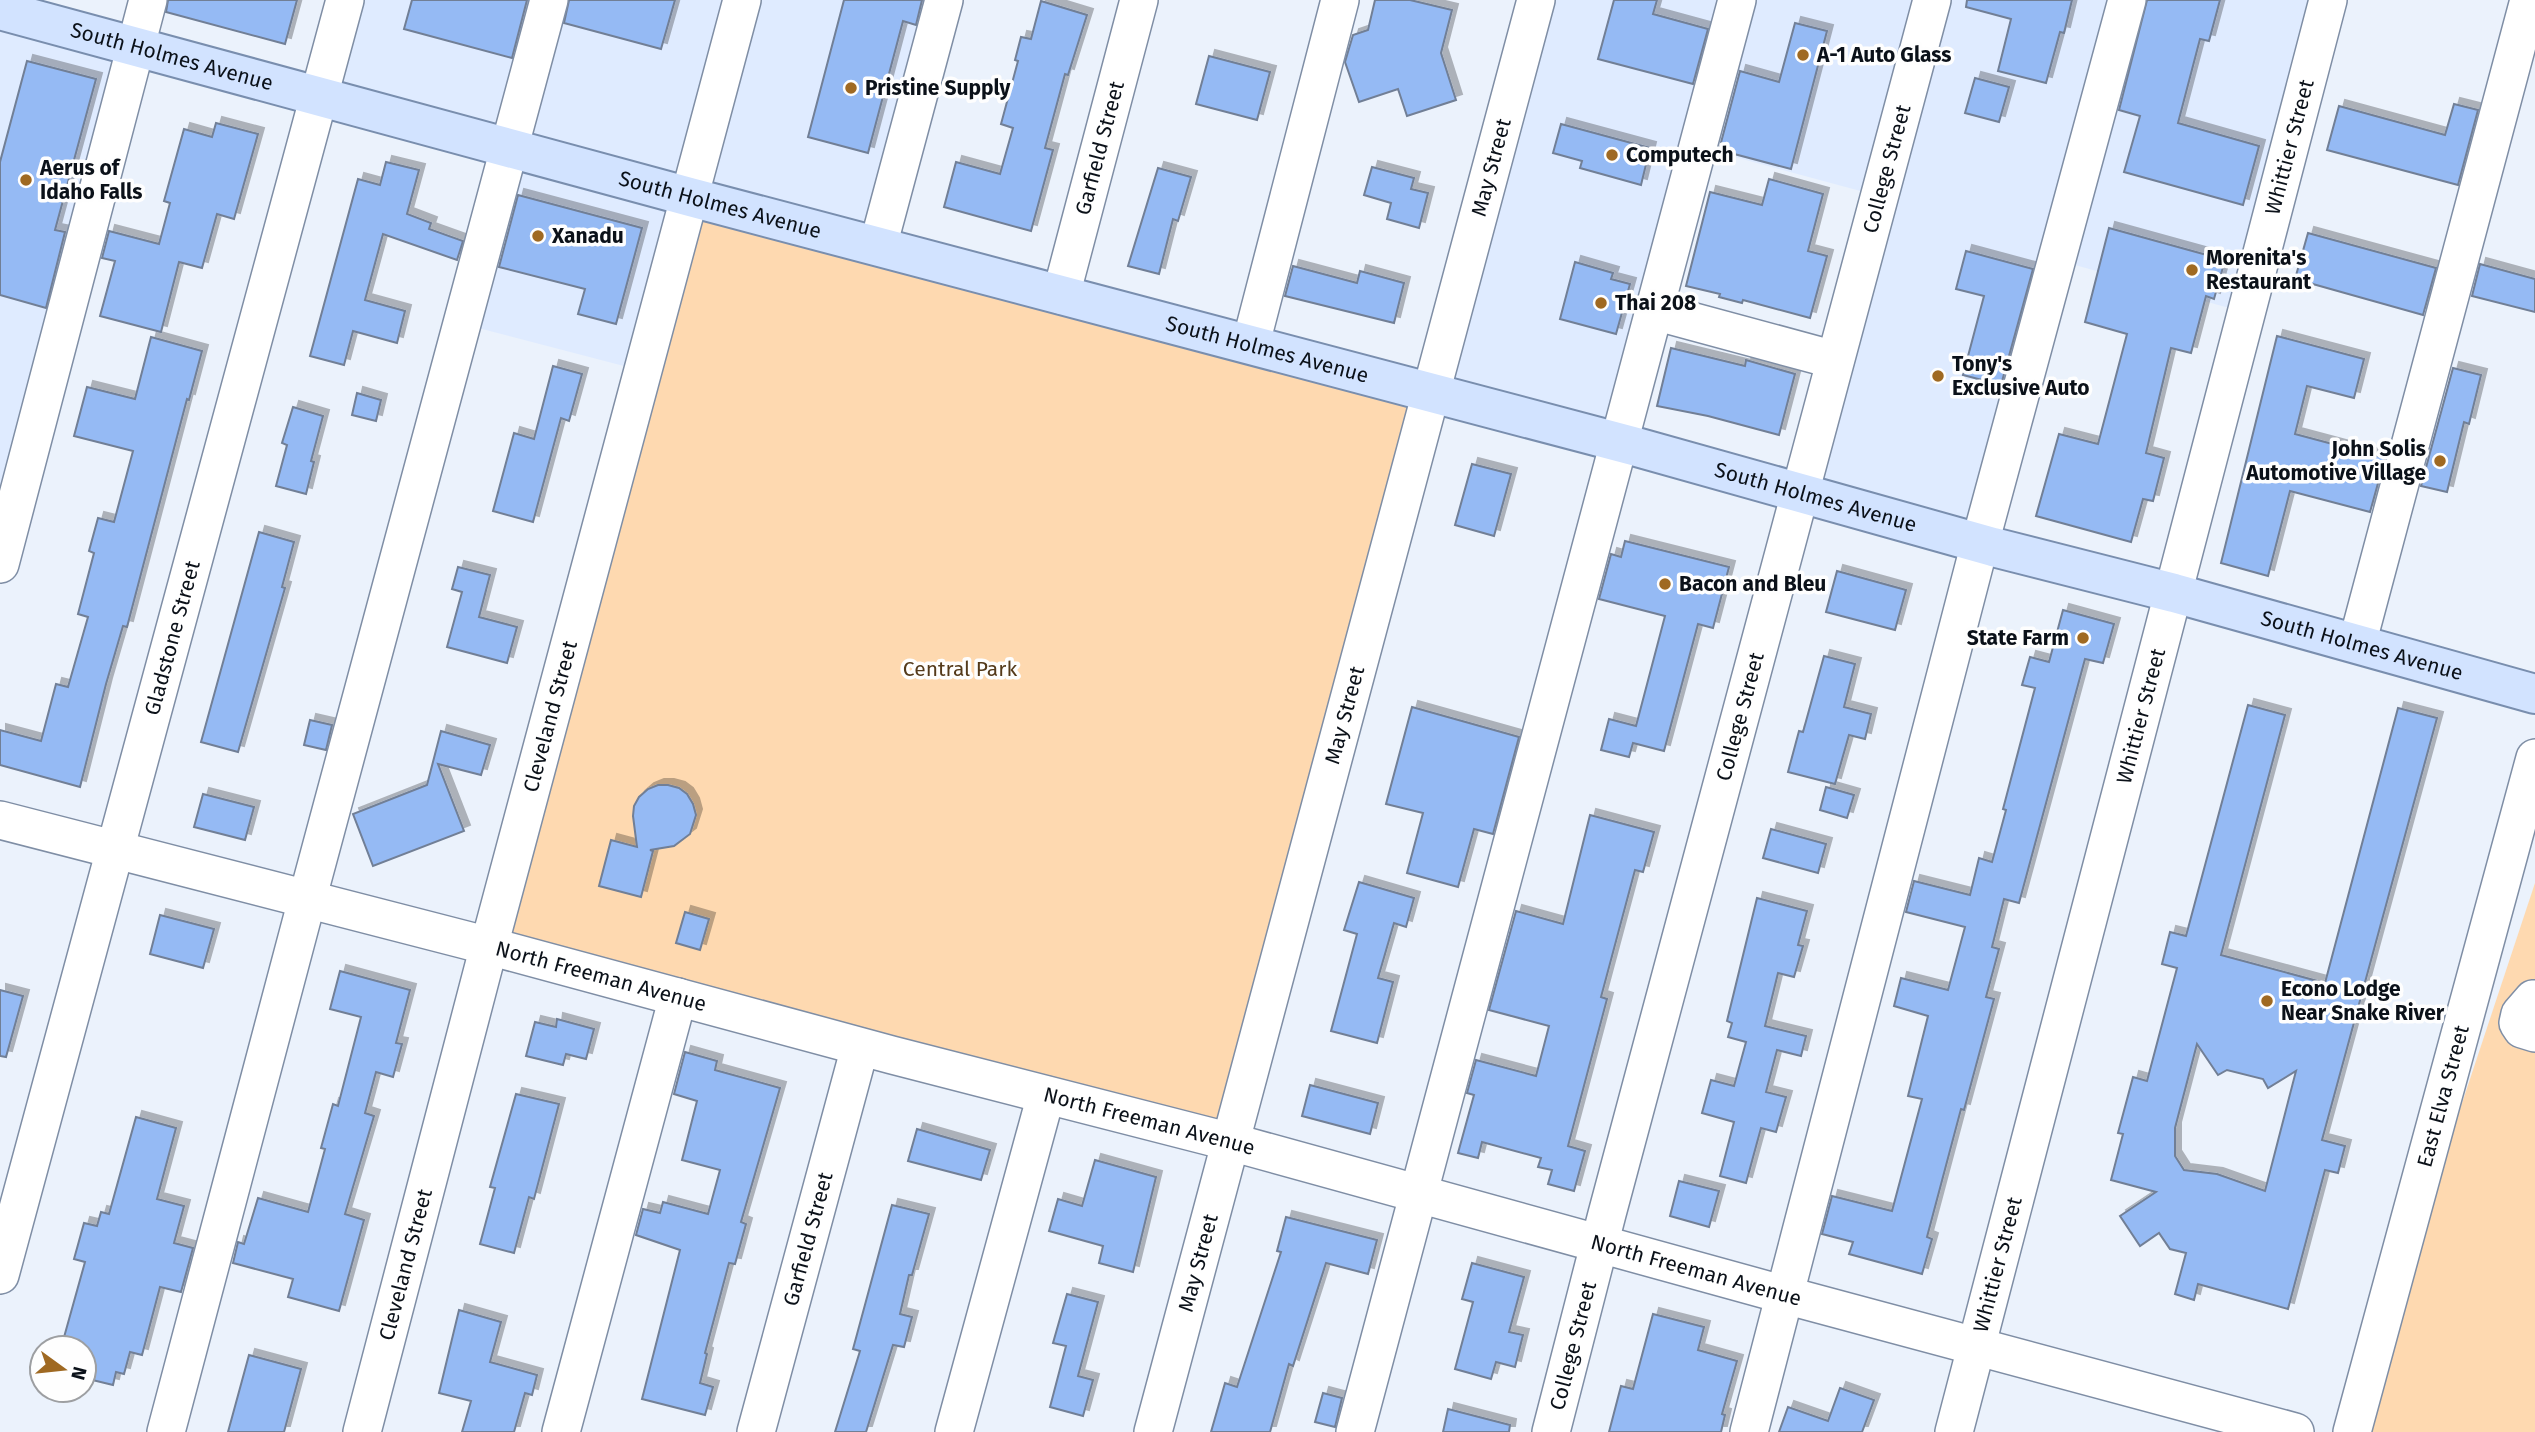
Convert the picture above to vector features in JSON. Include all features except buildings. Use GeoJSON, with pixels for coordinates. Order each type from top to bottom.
{"type":"FeatureCollection","features":[{"type":"Feature","properties":{"kind":"main road","name":"South Holmes Avenue"},"geometry":{"type":"LineString","coordinates":[[0,10],[690,197],[1619,442],[2535,694]]}},
{"type":"Feature","properties":{"kind":"street"},"geometry":{"type":"LineString","coordinates":[[0,564],[148,0]]}},
{"type":"Feature","properties":{"kind":"street","name":"Gladstone Street"},"geometry":{"type":"LineString","coordinates":[[0,1275],[345,0]]}},
{"type":"Feature","properties":{"kind":"street"},"geometry":{"type":"LineString","coordinates":[[166,1432],[549,0]]}},
{"type":"Feature","properties":{"kind":"street","name":"Cleveland Street"},"geometry":{"type":"LineString","coordinates":[[362,1432],[489,946],[743,0]]}},
{"type":"Feature","properties":{"kind":"street"},"geometry":{"type":"LineString","coordinates":[[878,246],[944,0]]}},
{"type":"Feature","properties":{"kind":"street","name":"Garfield Street"},"geometry":{"type":"LineString","coordinates":[[1061,295],[1139,0]]}},
{"type":"Feature","properties":{"kind":"street"},"geometry":{"type":"LineString","coordinates":[[1251,344],[1340,0]]}},
{"type":"Feature","properties":{"kind":"street","name":"May Street"},"geometry":{"type":"LineString","coordinates":[[1153,1432],[1536,0]]}},
{"type":"Feature","properties":{"kind":"street"},"geometry":{"type":"LineString","coordinates":[[1355,1432],[1737,0]]}},
{"type":"Feature","properties":{"kind":"street","name":"College Street"},"geometry":{"type":"LineString","coordinates":[[1551,1432],[1932,0]]}},
{"type":"Feature","properties":{"kind":"street"},"geometry":{"type":"LineString","coordinates":[[1749,1432],[1980,543],[2127,0]]}},
{"type":"Feature","properties":{"kind":"street","name":"Whittier Street"},"geometry":{"type":"LineString","coordinates":[[1954,1432],[2328,0]]}},
{"type":"Feature","properties":{"kind":"street"},"geometry":{"type":"LineString","coordinates":[[2357,644],[2529,0]]}},
{"type":"Feature","properties":{"kind":"street"},"geometry":{"type":"LineString","coordinates":[[1654,311],[1835,360]]}},
{"type":"Feature","properties":{"kind":"street","name":"East Elva Street"},"geometry":{"type":"LineString","coordinates":[[2352,1432],[2535,758]]}},
{"type":"Feature","properties":{"kind":"street","name":"North Freeman Avenue"},"geometry":{"type":"LineString","coordinates":[[0,820],[1231,1142],[2295,1432]]}},
{"type":"Feature","properties":{"kind":"street"},"geometry":{"type":"LineString","coordinates":[[561,1432],[678,997]]}},
{"type":"Feature","properties":{"kind":"street","name":"Garfield Street"},"geometry":{"type":"LineString","coordinates":[[756,1432],[860,1047]]}},
{"type":"Feature","properties":{"kind":"street"},"geometry":{"type":"LineString","coordinates":[[954,1432],[1046,1095]]}},
{"type":"Feature","properties":{"kind":"shaded area"},"geometry":{"type":"Polygon","coordinates":[[[345,0],[944,0],[878,246],[643,371],[463,324],[511,147],[319,96],[345,0]]]}},
{"type":"Feature","properties":{"kind":"shaded area"},"geometry":{"type":"Polygon","coordinates":[[[1536,0],[2328,0],[2247,313],[2057,260],[1980,543],[1800,492],[1879,196],[1698,147],[1619,442],[1431,392],[1536,0]]]}},
{"type":"Feature","properties":{"kind":"shaded area"},"geometry":{"type":"Polygon","coordinates":[[[0,10],[136,47],[0,564],[0,10]]]}},
{"type":"Feature","properties":{"kind":"green space","name":"Central Park"},"geometry":{"type":"Polygon","coordinates":[[[690,197],[1431,392],[1231,1142],[489,946],[690,197]]]}},
{"type":"Feature","properties":{"kind":"green space"},"geometry":{"type":"Polygon","coordinates":[[[2535,883],[2535,1432],[2353,1432],[2535,883]]]}},
{"type":"Feature","properties":{"kind":"place","name":"A-1 Auto Glass"},"geometry":{"type":"Point","coordinates":[1803,55]}},
{"type":"Feature","properties":{"kind":"place","name":"Pristine Supply"},"geometry":{"type":"Point","coordinates":[851,88]}},
{"type":"Feature","properties":{"kind":"place","name":"Computech"},"geometry":{"type":"Point","coordinates":[1612,155]}},
{"type":"Feature","properties":{"kind":"place","name":"Aerus of Idaho Falls"},"geometry":{"type":"Point","coordinates":[26,180]}},
{"type":"Feature","properties":{"kind":"place","name":"Xanadu"},"geometry":{"type":"Point","coordinates":[538,236]}},
{"type":"Feature","properties":{"kind":"place","name":"Morenita's Restaurant"},"geometry":{"type":"Point","coordinates":[2192,270]}},
{"type":"Feature","properties":{"kind":"place","name":"Thai 208"},"geometry":{"type":"Point","coordinates":[1601,303]}},
{"type":"Feature","properties":{"kind":"place","name":"Tony's Exclusive Auto"},"geometry":{"type":"Point","coordinates":[1938,376]}},
{"type":"Feature","properties":{"kind":"place","name":"John Solis Automotive Village"},"geometry":{"type":"Point","coordinates":[2440,461]}},
{"type":"Feature","properties":{"kind":"place","name":"Bacon and Bleu"},"geometry":{"type":"Point","coordinates":[1665,584]}},
{"type":"Feature","properties":{"kind":"place","name":"State Farm"},"geometry":{"type":"Point","coordinates":[2083,638]}},
{"type":"Feature","properties":{"kind":"place","name":"Econo Lodge Near Snake River"},"geometry":{"type":"Point","coordinates":[2267,1001]}}]}
